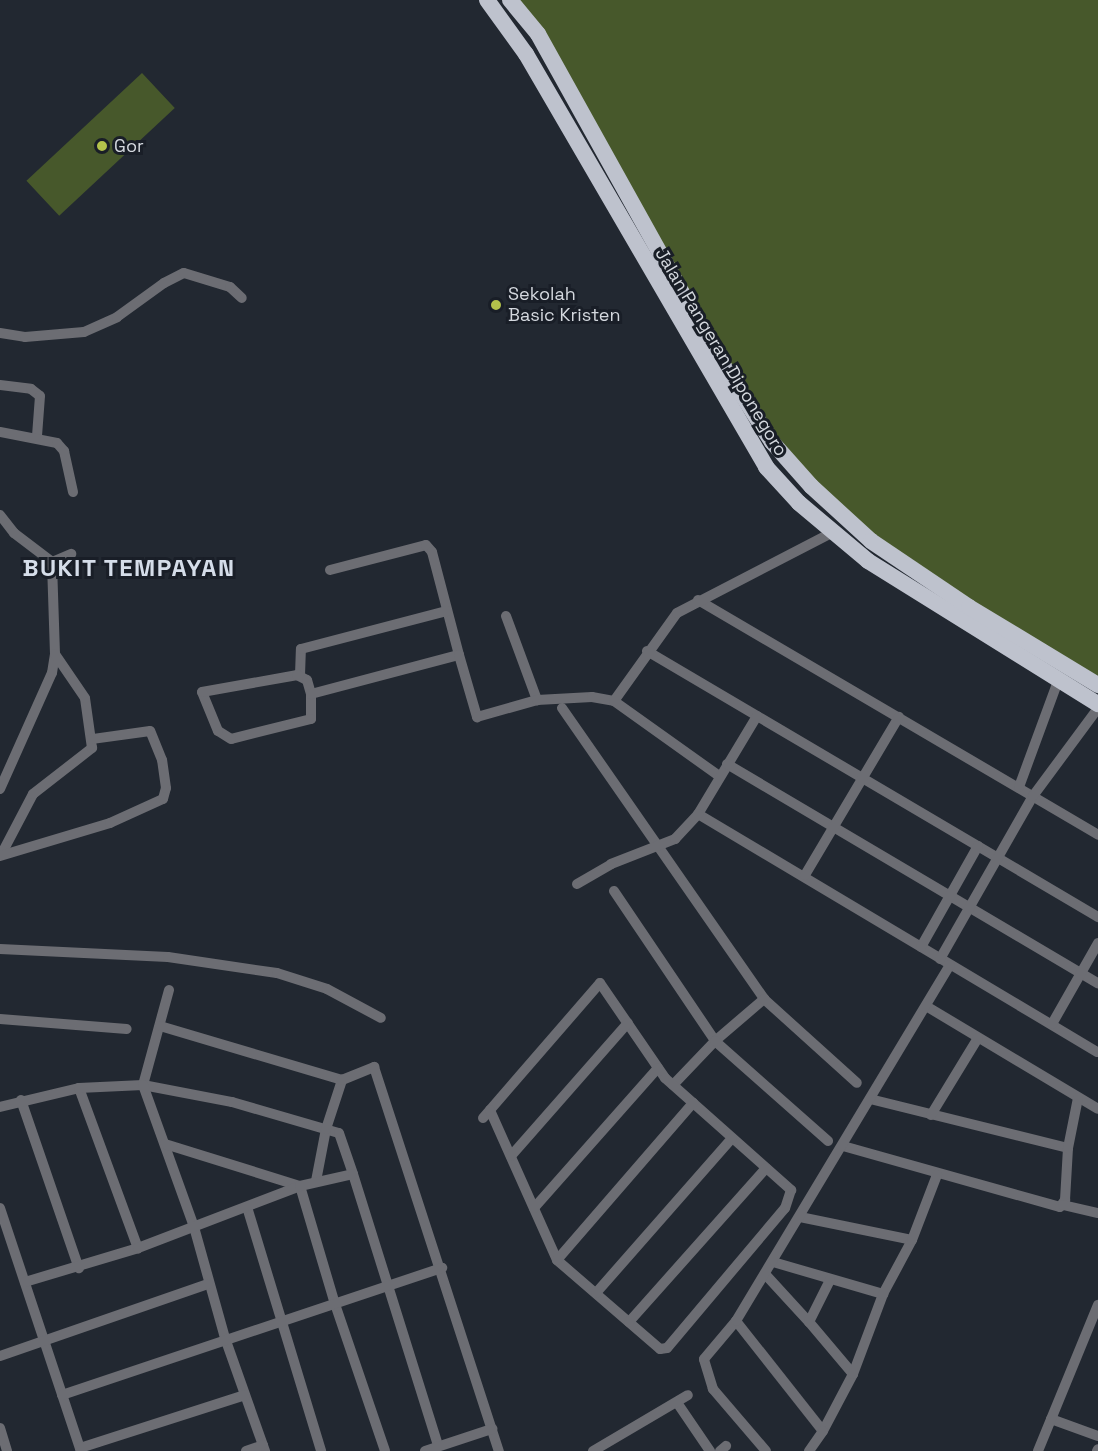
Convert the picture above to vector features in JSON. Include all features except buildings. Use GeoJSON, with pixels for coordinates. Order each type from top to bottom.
{"type":"FeatureCollection","features":[{"type":"Feature","properties":{"kind":"highway","name":"Jalan Pangeran Diponegoro"},"geometry":{"type":"LineString","coordinates":[[487,0],[526,54],[766,467],[833,532],[868,561],[1098,704]]}},
{"type":"Feature","properties":{"kind":"highway","name":"Jalan Pangeran Diponegoro"},"geometry":{"type":"LineString","coordinates":[[510,0],[538,34],[734,386],[772,442],[810,486],[871,541],[969,607],[1098,685]]}},
{"type":"Feature","properties":{"kind":"street"},"geometry":{"type":"LineString","coordinates":[[0,333],[25,337],[84,332],[117,317],[164,283],[184,273],[230,287],[242,298]]}},
{"type":"Feature","properties":{"kind":"street"},"geometry":{"type":"LineString","coordinates":[[0,385],[31,389],[40,396],[37,436]]}},
{"type":"Feature","properties":{"kind":"street"},"geometry":{"type":"LineString","coordinates":[[0,432],[37,436],[57,443],[64,450],[73,492]]}},
{"type":"Feature","properties":{"kind":"street"},"geometry":{"type":"LineString","coordinates":[[0,515],[14,533],[52,562]]}},
{"type":"Feature","properties":{"kind":"street"},"geometry":{"type":"LineString","coordinates":[[614,701],[647,651],[677,613],[698,600],[833,532]]}},
{"type":"Feature","properties":{"kind":"street"},"geometry":{"type":"LineString","coordinates":[[330,570],[426,545],[432,552],[477,717],[537,700],[592,697],[614,701],[719,776]]}},
{"type":"Feature","properties":{"kind":"street"},"geometry":{"type":"LineString","coordinates":[[52,562],[71,554]]}},
{"type":"Feature","properties":{"kind":"street"},"geometry":{"type":"LineString","coordinates":[[0,789],[35,717],[55,654],[52,562]]}},
{"type":"Feature","properties":{"kind":"street"},"geometry":{"type":"LineString","coordinates":[[698,600],[1098,835]]}},
{"type":"Feature","properties":{"kind":"street"},"geometry":{"type":"LineString","coordinates":[[300,675],[301,649],[447,611]]}},
{"type":"Feature","properties":{"kind":"street"},"geometry":{"type":"LineString","coordinates":[[506,616],[537,700]]}},
{"type":"Feature","properties":{"kind":"street"},"geometry":{"type":"LineString","coordinates":[[647,651],[863,776],[1098,917]]}},
{"type":"Feature","properties":{"kind":"street"},"geometry":{"type":"LineString","coordinates":[[0,855],[33,794],[88,754],[92,740],[85,698],[55,654]]}},
{"type":"Feature","properties":{"kind":"street"},"geometry":{"type":"LineString","coordinates":[[311,694],[459,655]]}},
{"type":"Feature","properties":{"kind":"street"},"geometry":{"type":"LineString","coordinates":[[300,675],[307,680],[311,694],[311,719],[231,738],[218,731],[202,692],[300,675]]}},
{"type":"Feature","properties":{"kind":"street"},"geometry":{"type":"LineString","coordinates":[[1019,787],[1035,751],[1059,678]]}},
{"type":"Feature","properties":{"kind":"street"},"geometry":{"type":"LineString","coordinates":[[562,708],[764,999],[857,1083]]}},
{"type":"Feature","properties":{"kind":"street"},"geometry":{"type":"LineString","coordinates":[[766,1451],[713,1389],[704,1370],[704,1359],[736,1321],[926,1006],[970,908],[1033,796],[1098,708]]}},
{"type":"Feature","properties":{"kind":"street"},"geometry":{"type":"LineString","coordinates":[[577,884],[611,864],[659,846],[688,829],[757,716]]}},
{"type":"Feature","properties":{"kind":"street"},"geometry":{"type":"LineString","coordinates":[[804,875],[835,828],[898,717]]}},
{"type":"Feature","properties":{"kind":"street"},"geometry":{"type":"LineString","coordinates":[[0,855],[110,823],[163,799],[166,788],[162,759],[150,731],[92,740]]}},
{"type":"Feature","properties":{"kind":"street"},"geometry":{"type":"LineString","coordinates":[[727,764],[1098,983]]}},
{"type":"Feature","properties":{"kind":"street"},"geometry":{"type":"LineString","coordinates":[[698,814],[1098,1052]]}},
{"type":"Feature","properties":{"kind":"street"},"geometry":{"type":"LineString","coordinates":[[921,947],[978,846]]}},
{"type":"Feature","properties":{"kind":"street"},"geometry":{"type":"LineString","coordinates":[[614,891],[715,1041],[828,1141]]}},
{"type":"Feature","properties":{"kind":"street"},"geometry":{"type":"LineString","coordinates":[[1052,1024],[1098,943]]}},
{"type":"Feature","properties":{"kind":"street"},"geometry":{"type":"LineString","coordinates":[[0,949],[168,957],[277,973],[327,988],[381,1018]]}},
{"type":"Feature","properties":{"kind":"street"},"geometry":{"type":"LineString","coordinates":[[600,983],[628,1023],[658,1068],[673,1085],[791,1190],[785,1208],[668,1348],[660,1349],[557,1260],[511,1156],[487,1114],[600,983]]}},
{"type":"Feature","properties":{"kind":"street"},"geometry":{"type":"LineString","coordinates":[[169,990],[144,1085],[194,1227],[208,1284],[225,1338],[264,1448],[246,1451]]}},
{"type":"Feature","properties":{"kind":"street"},"geometry":{"type":"LineString","coordinates":[[673,1085],[715,1041],[764,999]]}},
{"type":"Feature","properties":{"kind":"street"},"geometry":{"type":"LineString","coordinates":[[926,1006],[1098,1109]]}},
{"type":"Feature","properties":{"kind":"street"},"geometry":{"type":"LineString","coordinates":[[0,1019],[127,1029]]}},
{"type":"Feature","properties":{"kind":"street"},"geometry":{"type":"LineString","coordinates":[[511,1156],[628,1023]]}},
{"type":"Feature","properties":{"kind":"street"},"geometry":{"type":"LineString","coordinates":[[160,1026],[342,1080],[370,1067],[378,1072],[499,1451]]}},
{"type":"Feature","properties":{"kind":"street"},"geometry":{"type":"LineString","coordinates":[[931,1114],[978,1038]]}},
{"type":"Feature","properties":{"kind":"street"},"geometry":{"type":"LineString","coordinates":[[534,1208],[658,1068]]}},
{"type":"Feature","properties":{"kind":"street"},"geometry":{"type":"LineString","coordinates":[[316,1181],[326,1130],[342,1080]]}},
{"type":"Feature","properties":{"kind":"street"},"geometry":{"type":"LineString","coordinates":[[0,1107],[21,1100],[79,1088],[144,1085],[232,1102],[343,1137],[438,1446]]}},
{"type":"Feature","properties":{"kind":"street"},"geometry":{"type":"LineString","coordinates":[[79,1088],[138,1248]]}},
{"type":"Feature","properties":{"kind":"street"},"geometry":{"type":"LineString","coordinates":[[1063,1205],[1068,1148],[1077,1098]]}},
{"type":"Feature","properties":{"kind":"street"},"geometry":{"type":"LineString","coordinates":[[870,1099],[1068,1148]]}},
{"type":"Feature","properties":{"kind":"street"},"geometry":{"type":"LineString","coordinates":[[21,1100],[79,1268]]}},
{"type":"Feature","properties":{"kind":"street"},"geometry":{"type":"LineString","coordinates":[[557,1260],[693,1103]]}},
{"type":"Feature","properties":{"kind":"street"},"geometry":{"type":"LineString","coordinates":[[596,1293],[732,1138]]}},
{"type":"Feature","properties":{"kind":"street"},"geometry":{"type":"LineString","coordinates":[[165,1144],[300,1186]]}},
{"type":"Feature","properties":{"kind":"street"},"geometry":{"type":"LineString","coordinates":[[843,1146],[1054,1207],[1063,1205],[1098,1213]]}},
{"type":"Feature","properties":{"kind":"street"},"geometry":{"type":"LineString","coordinates":[[629,1322],[766,1168]]}},
{"type":"Feature","properties":{"kind":"street"},"geometry":{"type":"LineString","coordinates":[[25,1282],[79,1268],[138,1248],[300,1186],[353,1174]]}},
{"type":"Feature","properties":{"kind":"street"},"geometry":{"type":"LineString","coordinates":[[809,1451],[823,1431],[853,1374],[883,1294],[912,1240],[937,1175]]}},
{"type":"Feature","properties":{"kind":"street"},"geometry":{"type":"LineString","coordinates":[[300,1186],[335,1304],[385,1451]]}},
{"type":"Feature","properties":{"kind":"street"},"geometry":{"type":"LineString","coordinates":[[247,1207],[321,1451]]}},
{"type":"Feature","properties":{"kind":"street"},"geometry":{"type":"LineString","coordinates":[[0,1208],[81,1449],[244,1395]]}},
{"type":"Feature","properties":{"kind":"street"},"geometry":{"type":"LineString","coordinates":[[800,1217],[912,1240]]}},
{"type":"Feature","properties":{"kind":"street"},"geometry":{"type":"LineString","coordinates":[[772,1262],[883,1294]]}},
{"type":"Feature","properties":{"kind":"street"},"geometry":{"type":"LineString","coordinates":[[62,1395],[225,1338],[442,1268]]}},
{"type":"Feature","properties":{"kind":"street"},"geometry":{"type":"LineString","coordinates":[[765,1274],[853,1374]]}},
{"type":"Feature","properties":{"kind":"street"},"geometry":{"type":"LineString","coordinates":[[809,1322],[830,1280]]}},
{"type":"Feature","properties":{"kind":"street"},"geometry":{"type":"LineString","coordinates":[[0,1356],[208,1284]]}},
{"type":"Feature","properties":{"kind":"street"},"geometry":{"type":"LineString","coordinates":[[1038,1451],[1098,1305]]}},
{"type":"Feature","properties":{"kind":"street"},"geometry":{"type":"LineString","coordinates":[[736,1321],[823,1431]]}},
{"type":"Feature","properties":{"kind":"street"},"geometry":{"type":"LineString","coordinates":[[593,1451],[678,1404],[688,1395]]}},
{"type":"Feature","properties":{"kind":"street"},"geometry":{"type":"LineString","coordinates":[[678,1404],[710,1451]]}},
{"type":"Feature","properties":{"kind":"street"},"geometry":{"type":"LineString","coordinates":[[1051,1419],[1098,1436]]}},
{"type":"Feature","properties":{"kind":"street"},"geometry":{"type":"LineString","coordinates":[[0,1428],[7,1451]]}},
{"type":"Feature","properties":{"kind":"street"},"geometry":{"type":"LineString","coordinates":[[425,1451],[492,1429]]}},
{"type":"Feature","properties":{"kind":"green space"},"geometry":{"type":"Polygon","coordinates":[[[502,0],[1098,0],[1098,690],[804,489],[543,53],[502,0]]]}},
{"type":"Feature","properties":{"kind":"green space","name":"Gor"},"geometry":{"type":"Polygon","coordinates":[[[142,73],[175,108],[59,216],[26,181],[142,73]]]}},
{"type":"Feature","properties":{"kind":"place","name":"Gor"},"geometry":{"type":"Point","coordinates":[102,146]}},
{"type":"Feature","properties":{"kind":"place","name":"Sekolah Basic Kristen"},"geometry":{"type":"Point","coordinates":[496,305]}},
{"type":"Feature","properties":{"kind":"district","name":"BUKIT TEMPAYAN"},"geometry":{"type":"Point","coordinates":[129,568]}}]}
